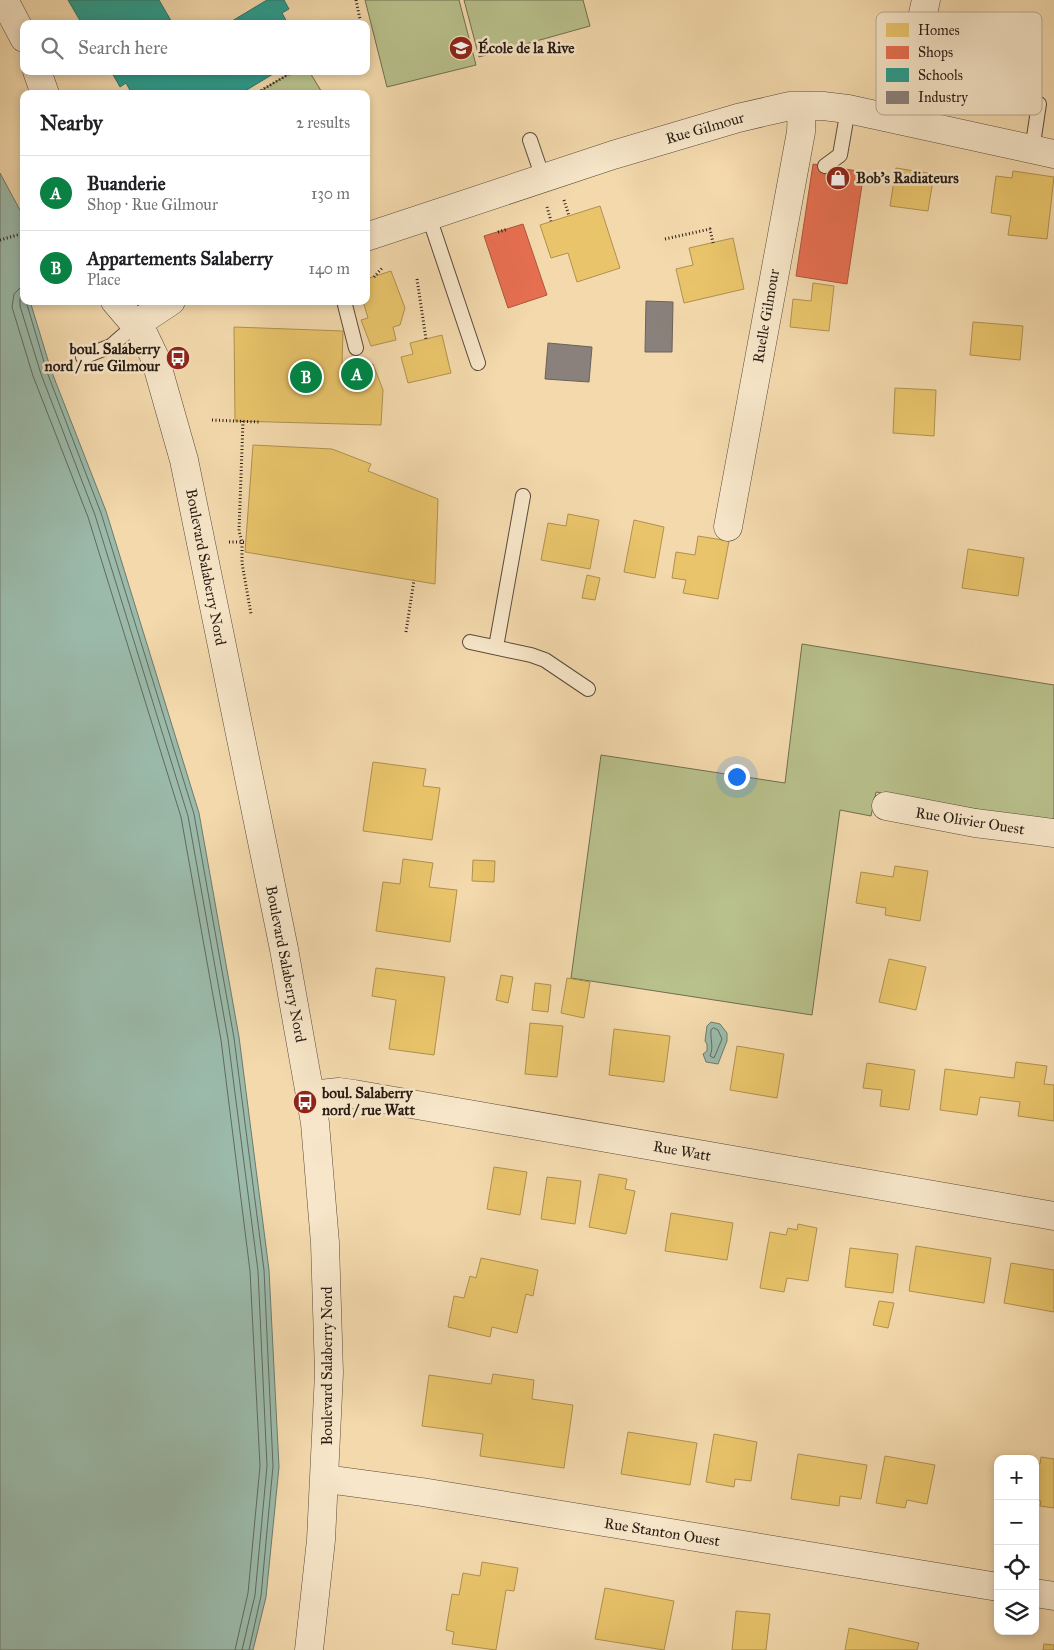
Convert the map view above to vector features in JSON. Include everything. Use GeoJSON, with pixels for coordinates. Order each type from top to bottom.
{"type":"FeatureCollection","features":[{"type":"Feature","properties":{"kind":"street"},"geometry":{"type":"LineString","coordinates":[[4,0],[20,30]]}},
{"type":"Feature","properties":{"kind":"street"},"geometry":{"type":"LineString","coordinates":[[39,75],[44,90]]}},
{"type":"Feature","properties":{"kind":"street","name":"Rue Gilmour"},"geometry":{"type":"LineString","coordinates":[[370,236],[543,178],[772,109],[802,106],[848,109],[876,115]]}},
{"type":"Feature","properties":{"kind":"street","name":"Ruelle Gilmour"},"geometry":{"type":"LineString","coordinates":[[728,527],[801,132],[802,106]]}},
{"type":"Feature","properties":{"kind":"street","name":"Rue Gilmour"},"geometry":{"type":"LineString","coordinates":[[876,115],[1043,152]]}},
{"type":"Feature","properties":{"kind":"street"},"geometry":{"type":"LineString","coordinates":[[900,120],[901,115]]}},
{"type":"Feature","properties":{"kind":"street","name":"Boulevard Salaberry Nord"},"geometry":{"type":"LineString","coordinates":[[118,305],[144,335],[155,358],[184,460],[284,949],[310,1095],[321,1182],[327,1285],[328,1373],[326,1479],[322,1540],[309,1650]]}},
{"type":"Feature","properties":{"kind":"street"},"geometry":{"type":"LineString","coordinates":[[135,325],[165,305]]}},
{"type":"Feature","properties":{"kind":"street","name":"Rue Olivier Ouest"},"geometry":{"type":"LineString","coordinates":[[886,806],[975,823],[1054,833]]}},
{"type":"Feature","properties":{"kind":"street","name":"Rue Watt"},"geometry":{"type":"LineString","coordinates":[[310,1095],[354,1094],[1054,1216]]}},
{"type":"Feature","properties":{"kind":"street","name":"Rue Stanton Ouest"},"geometry":{"type":"LineString","coordinates":[[326,1479],[422,1492],[994,1586]]}},
{"type":"Feature","properties":{"kind":"street"},"geometry":{"type":"LineString","coordinates":[[1039,1594],[1054,1596]]}},
{"type":"Feature","properties":{"kind":"lane"},"geometry":{"type":"LineString","coordinates":[[825,166],[840,155],[848,109]]}},
{"type":"Feature","properties":{"kind":"lane"},"geometry":{"type":"LineString","coordinates":[[1040,115],[1043,152]]}},
{"type":"Feature","properties":{"kind":"lane"},"geometry":{"type":"LineString","coordinates":[[530,140],[543,178]]}},
{"type":"Feature","properties":{"kind":"lane"},"geometry":{"type":"LineString","coordinates":[[429,217],[478,363]]}},
{"type":"Feature","properties":{"kind":"lane"},"geometry":{"type":"LineString","coordinates":[[345,305],[356,348]]}},
{"type":"Feature","properties":{"kind":"lane"},"geometry":{"type":"LineString","coordinates":[[83,357],[111,346],[135,325]]}},
{"type":"Feature","properties":{"kind":"lane"},"geometry":{"type":"LineString","coordinates":[[496,647],[523,496]]}},
{"type":"Feature","properties":{"kind":"lane"},"geometry":{"type":"LineString","coordinates":[[470,642],[545,660],[588,689]]}},
{"type":"Feature","properties":{"kind":"path"},"geometry":{"type":"LineString","coordinates":[[356,0],[360,20]]}},
{"type":"Feature","properties":{"kind":"path"},"geometry":{"type":"LineString","coordinates":[[262,90],[287,75]]}},
{"type":"Feature","properties":{"kind":"path"},"geometry":{"type":"LineString","coordinates":[[502,225],[503,230]]}},
{"type":"Feature","properties":{"kind":"path"},"geometry":{"type":"LineString","coordinates":[[498,232],[508,229]]}},
{"type":"Feature","properties":{"kind":"path"},"geometry":{"type":"LineString","coordinates":[[665,239],[710,229],[713,243]]}},
{"type":"Feature","properties":{"kind":"path"},"geometry":{"type":"LineString","coordinates":[[0,240],[20,234]]}},
{"type":"Feature","properties":{"kind":"path"},"geometry":{"type":"LineString","coordinates":[[374,277],[383,267]]}},
{"type":"Feature","properties":{"kind":"path"},"geometry":{"type":"LineString","coordinates":[[417,279],[426,339]]}},
{"type":"Feature","properties":{"kind":"path"},"geometry":{"type":"LineString","coordinates":[[212,420],[259,422]]}},
{"type":"Feature","properties":{"kind":"path"},"geometry":{"type":"LineString","coordinates":[[243,421],[239,532],[244,542],[242,563],[252,614]]}},
{"type":"Feature","properties":{"kind":"path"},"geometry":{"type":"LineString","coordinates":[[406,632],[414,580]]}},
{"type":"Feature","properties":{"kind":"green space"},"geometry":{"type":"Polygon","coordinates":[[[365,0],[459,0],[476,65],[387,87],[365,0]]]}},
{"type":"Feature","properties":{"kind":"green space"},"geometry":{"type":"Polygon","coordinates":[[[464,0],[583,0],[590,26],[479,57],[464,0]]]}},
{"type":"Feature","properties":{"kind":"green space"},"geometry":{"type":"Polygon","coordinates":[[[287,75],[311,75],[321,90],[262,90],[287,75]]]}},
{"type":"Feature","properties":{"kind":"green space"},"geometry":{"type":"Polygon","coordinates":[[[802,644],[1054,685],[1054,819],[1022,817],[876,792],[871,816],[840,810],[812,1015],[571,978],[601,755],[785,783],[802,644]]]}},
{"type":"Feature","properties":{"kind":"water"},"geometry":{"type":"Polygon","coordinates":[[[0,173],[20,210],[20,305],[31,305],[51,370],[106,511],[199,813],[239,1037],[269,1270],[279,1467],[266,1597],[253,1650],[0,1650],[0,173]]]}},
{"type":"Feature","properties":{"kind":"water"},"geometry":{"type":"Polygon","coordinates":[[[711,1022],[720,1024],[727,1033],[727,1041],[718,1064],[706,1062],[703,1054],[707,1051],[705,1041],[707,1026],[711,1022]]]}},
{"type":"Feature","properties":{"kind":"building: Homes"},"geometry":{"type":"Polygon","coordinates":[[[896,168],[934,174],[928,211],[890,206],[896,168]]]}},
{"type":"Feature","properties":{"kind":"building: Homes"},"geometry":{"type":"Polygon","coordinates":[[[1013,171],[1054,177],[1047,239],[1008,235],[1011,216],[991,213],[996,176],[1012,178],[1013,171]]]}},
{"type":"Feature","properties":{"kind":"building: Homes"},"geometry":{"type":"Polygon","coordinates":[[[600,206],[620,268],[577,282],[568,253],[551,258],[540,225],[600,206]]]}},
{"type":"Feature","properties":{"kind":"building: Homes"},"geometry":{"type":"Polygon","coordinates":[[[733,238],[744,289],[684,303],[676,269],[693,265],[689,248],[733,238]]]}},
{"type":"Feature","properties":{"kind":"building: Homes"},"geometry":{"type":"Polygon","coordinates":[[[391,271],[405,308],[400,325],[393,327],[396,340],[371,346],[361,320],[368,318],[364,305],[370,305],[370,278],[391,271]]]}},
{"type":"Feature","properties":{"kind":"building: Homes"},"geometry":{"type":"Polygon","coordinates":[[[813,283],[834,286],[829,331],[790,327],[793,299],[811,301],[813,283]]]}},
{"type":"Feature","properties":{"kind":"building: Homes"},"geometry":{"type":"Polygon","coordinates":[[[973,322],[1023,326],[1020,360],[970,355],[973,322]]]}},
{"type":"Feature","properties":{"kind":"building: Homes"},"geometry":{"type":"Polygon","coordinates":[[[234,327],[343,331],[342,364],[373,364],[383,390],[381,425],[235,421],[234,327]]]}},
{"type":"Feature","properties":{"kind":"building: Homes"},"geometry":{"type":"Polygon","coordinates":[[[442,335],[451,373],[408,383],[401,357],[413,354],[410,343],[442,335]]]}},
{"type":"Feature","properties":{"kind":"building: Homes"},"geometry":{"type":"Polygon","coordinates":[[[895,388],[936,390],[934,436],[893,433],[895,388]]]}},
{"type":"Feature","properties":{"kind":"building: Homes"},"geometry":{"type":"Polygon","coordinates":[[[253,445],[332,449],[371,464],[368,471],[438,499],[435,584],[245,552],[253,445]]]}},
{"type":"Feature","properties":{"kind":"building: Homes"},"geometry":{"type":"Polygon","coordinates":[[[568,514],[599,520],[590,569],[541,560],[548,523],[566,526],[568,514]]]}},
{"type":"Feature","properties":{"kind":"building: Homes"},"geometry":{"type":"Polygon","coordinates":[[[634,520],[664,527],[655,578],[624,572],[634,520]]]}},
{"type":"Feature","properties":{"kind":"building: Homes"},"geometry":{"type":"Polygon","coordinates":[[[698,536],[729,541],[718,599],[683,593],[686,580],[672,578],[676,552],[695,555],[698,536]]]}},
{"type":"Feature","properties":{"kind":"building: Homes"},"geometry":{"type":"Polygon","coordinates":[[[968,549],[1024,558],[1018,596],[962,588],[968,549]]]}},
{"type":"Feature","properties":{"kind":"building: Homes"},"geometry":{"type":"Polygon","coordinates":[[[587,575],[600,578],[595,600],[582,598],[587,575]]]}},
{"type":"Feature","properties":{"kind":"building: Homes"},"geometry":{"type":"Polygon","coordinates":[[[373,762],[426,769],[423,786],[440,788],[432,840],[363,831],[373,762]]]}},
{"type":"Feature","properties":{"kind":"building: Homes"},"geometry":{"type":"Polygon","coordinates":[[[403,859],[433,863],[429,887],[457,890],[450,942],[376,931],[383,882],[400,884],[403,859]]]}},
{"type":"Feature","properties":{"kind":"building: Homes"},"geometry":{"type":"Polygon","coordinates":[[[473,860],[495,861],[494,882],[472,881],[473,860]]]}},
{"type":"Feature","properties":{"kind":"building: Homes"},"geometry":{"type":"Polygon","coordinates":[[[895,866],[928,871],[920,921],[885,915],[886,908],[856,903],[861,872],[893,877],[895,866]]]}},
{"type":"Feature","properties":{"kind":"building: Homes"},"geometry":{"type":"Polygon","coordinates":[[[889,959],[926,967],[916,1010],[879,1002],[889,959]]]}},
{"type":"Feature","properties":{"kind":"building: Homes"},"geometry":{"type":"Polygon","coordinates":[[[376,968],[445,977],[434,1055],[389,1049],[396,1000],[372,996],[376,968]]]}},
{"type":"Feature","properties":{"kind":"building: Homes"},"geometry":{"type":"Polygon","coordinates":[[[501,975],[513,977],[508,1003],[496,1000],[501,975]]]}},
{"type":"Feature","properties":{"kind":"building: Homes"},"geometry":{"type":"Polygon","coordinates":[[[567,978],[590,982],[584,1018],[561,1013],[567,978]]]}},
{"type":"Feature","properties":{"kind":"building: Homes"},"geometry":{"type":"Polygon","coordinates":[[[535,983],[551,985],[548,1012],[532,1010],[535,983]]]}},
{"type":"Feature","properties":{"kind":"building: Homes"},"geometry":{"type":"Polygon","coordinates":[[[530,1023],[563,1026],[557,1077],[525,1074],[530,1023]]]}},
{"type":"Feature","properties":{"kind":"building: Homes"},"geometry":{"type":"Polygon","coordinates":[[[614,1029],[670,1036],[664,1082],[609,1075],[614,1029]]]}},
{"type":"Feature","properties":{"kind":"building: Homes"},"geometry":{"type":"Polygon","coordinates":[[[737,1046],[784,1054],[777,1098],[730,1090],[737,1046]]]}},
{"type":"Feature","properties":{"kind":"building: Homes"},"geometry":{"type":"Polygon","coordinates":[[[1016,1062],[1047,1066],[1044,1084],[1054,1085],[1054,1121],[1018,1116],[1020,1102],[980,1097],[977,1115],[940,1110],[945,1069],[1014,1078],[1016,1062]]]}},
{"type":"Feature","properties":{"kind":"building: Homes"},"geometry":{"type":"Polygon","coordinates":[[[867,1063],[915,1070],[909,1110],[880,1106],[882,1090],[863,1088],[867,1063]]]}},
{"type":"Feature","properties":{"kind":"building: Homes"},"geometry":{"type":"Polygon","coordinates":[[[494,1167],[527,1172],[520,1215],[487,1209],[494,1167]]]}},
{"type":"Feature","properties":{"kind":"building: Homes"},"geometry":{"type":"Polygon","coordinates":[[[599,1174],[627,1179],[625,1189],[635,1191],[626,1234],[589,1227],[599,1174]]]}},
{"type":"Feature","properties":{"kind":"building: Homes"},"geometry":{"type":"Polygon","coordinates":[[[547,1177],[581,1181],[575,1224],[541,1219],[547,1177]]]}},
{"type":"Feature","properties":{"kind":"building: Homes"},"geometry":{"type":"Polygon","coordinates":[[[671,1213],[733,1223],[727,1260],[665,1251],[671,1213]]]}},
{"type":"Feature","properties":{"kind":"building: Homes"},"geometry":{"type":"Polygon","coordinates":[[[798,1224],[817,1228],[808,1281],[787,1278],[784,1292],[760,1288],[770,1232],[786,1235],[788,1228],[797,1230],[798,1224]]]}},
{"type":"Feature","properties":{"kind":"building: Homes"},"geometry":{"type":"Polygon","coordinates":[[[916,1246],[991,1258],[984,1303],[909,1291],[916,1246]]]}},
{"type":"Feature","properties":{"kind":"building: Homes"},"geometry":{"type":"Polygon","coordinates":[[[850,1248],[898,1254],[893,1293],[845,1287],[850,1248]]]}},
{"type":"Feature","properties":{"kind":"building: Homes"},"geometry":{"type":"Polygon","coordinates":[[[481,1258],[538,1270],[533,1296],[526,1294],[517,1333],[492,1327],[490,1337],[448,1327],[454,1296],[464,1298],[470,1276],[476,1278],[481,1258]]]}},
{"type":"Feature","properties":{"kind":"building: Homes"},"geometry":{"type":"Polygon","coordinates":[[[1011,1263],[1054,1270],[1054,1312],[1004,1303],[1011,1263]]]}},
{"type":"Feature","properties":{"kind":"building: Homes"},"geometry":{"type":"Polygon","coordinates":[[[879,1301],[894,1303],[888,1328],[873,1325],[879,1301]]]}},
{"type":"Feature","properties":{"kind":"building: Homes"},"geometry":{"type":"Polygon","coordinates":[[[493,1374],[534,1380],[532,1399],[573,1405],[564,1468],[480,1456],[483,1434],[422,1426],[429,1375],[491,1384],[493,1374]]]}},
{"type":"Feature","properties":{"kind":"building: Homes"},"geometry":{"type":"Polygon","coordinates":[[[628,1432],[697,1443],[690,1485],[621,1474],[628,1432]]]}},
{"type":"Feature","properties":{"kind":"building: Homes"},"geometry":{"type":"Polygon","coordinates":[[[714,1434],[757,1442],[751,1481],[735,1479],[734,1487],[706,1482],[714,1434]]]}},
{"type":"Feature","properties":{"kind":"building: Homes"},"geometry":{"type":"Polygon","coordinates":[[[798,1454],[867,1465],[861,1499],[840,1496],[839,1506],[791,1499],[798,1454]]]}},
{"type":"Feature","properties":{"kind":"building: Homes"},"geometry":{"type":"Polygon","coordinates":[[[885,1456],[935,1465],[927,1504],[907,1500],[905,1508],[876,1503],[885,1456]]]}},
{"type":"Feature","properties":{"kind":"building: Homes"},"geometry":{"type":"Polygon","coordinates":[[[1041,1457],[1054,1459],[1054,1508],[1040,1506],[1041,1457]]]}},
{"type":"Feature","properties":{"kind":"building: Homes"},"geometry":{"type":"Polygon","coordinates":[[[482,1562],[518,1568],[514,1591],[506,1590],[496,1650],[452,1644],[454,1632],[446,1630],[452,1594],[459,1595],[463,1573],[480,1576],[482,1562]]]}},
{"type":"Feature","properties":{"kind":"building: Homes"},"geometry":{"type":"Polygon","coordinates":[[[605,1588],[674,1601],[664,1650],[595,1639],[605,1588]]]}},
{"type":"Feature","properties":{"kind":"building: Homes"},"geometry":{"type":"Polygon","coordinates":[[[736,1611],[770,1614],[766,1650],[732,1650],[736,1611]]]}},
{"type":"Feature","properties":{"kind":"building: Homes"},"geometry":{"type":"Polygon","coordinates":[[[849,1628],[919,1643],[917,1650],[845,1650],[849,1628]]]}},
{"type":"Feature","properties":{"kind":"building: Homes"},"geometry":{"type":"Polygon","coordinates":[[[1044,1644],[1054,1645],[1054,1650],[1043,1650],[1044,1644]]]}},
{"type":"Feature","properties":{"kind":"building: Shops"},"geometry":{"type":"Polygon","coordinates":[[[813,164],[864,172],[847,284],[796,276],[813,164]]]}},
{"type":"Feature","properties":{"kind":"building: Shops"},"geometry":{"type":"Polygon","coordinates":[[[523,224],[547,295],[508,308],[484,236],[523,224]]]}},
{"type":"Feature","properties":{"kind":"building: Schools"},"geometry":{"type":"Polygon","coordinates":[[[68,0],[159,0],[171,20],[80,20],[68,0]]]}},
{"type":"Feature","properties":{"kind":"building: Schools"},"geometry":{"type":"Polygon","coordinates":[[[267,0],[284,0],[289,9],[282,13],[286,20],[234,20],[267,0]]]}},
{"type":"Feature","properties":{"kind":"building: Schools"},"geometry":{"type":"Polygon","coordinates":[[[113,75],[271,75],[247,90],[130,90],[126,83],[120,87],[113,75]]]}},
{"type":"Feature","properties":{"kind":"building: Industry"},"geometry":{"type":"Polygon","coordinates":[[[646,301],[673,302],[672,352],[645,352],[646,301]]]}},
{"type":"Feature","properties":{"kind":"building: Industry"},"geometry":{"type":"Polygon","coordinates":[[[548,343],[592,347],[589,382],[545,379],[548,343]]]}},
{"type":"Feature","properties":{"kind":"place","name":"École de la Rive"},"geometry":{"type":"Point","coordinates":[461,48]}},
{"type":"Feature","properties":{"kind":"place","name":"Bob's Radiateurs"},"geometry":{"type":"Point","coordinates":[838,178]}},
{"type":"Feature","properties":{"kind":"place","name":"boul. Salaberry nord / rue Gilmour"},"geometry":{"type":"Point","coordinates":[178,358]}},
{"type":"Feature","properties":{"kind":"place","name":"Buanderie"},"geometry":{"type":"Point","coordinates":[357,374]}},
{"type":"Feature","properties":{"kind":"place","name":"Appartements Salaberry"},"geometry":{"type":"Point","coordinates":[306,377]}},
{"type":"Feature","properties":{"kind":"place","name":"boul. Salaberry nord / rue Watt"},"geometry":{"type":"Point","coordinates":[305,1102]}}]}
